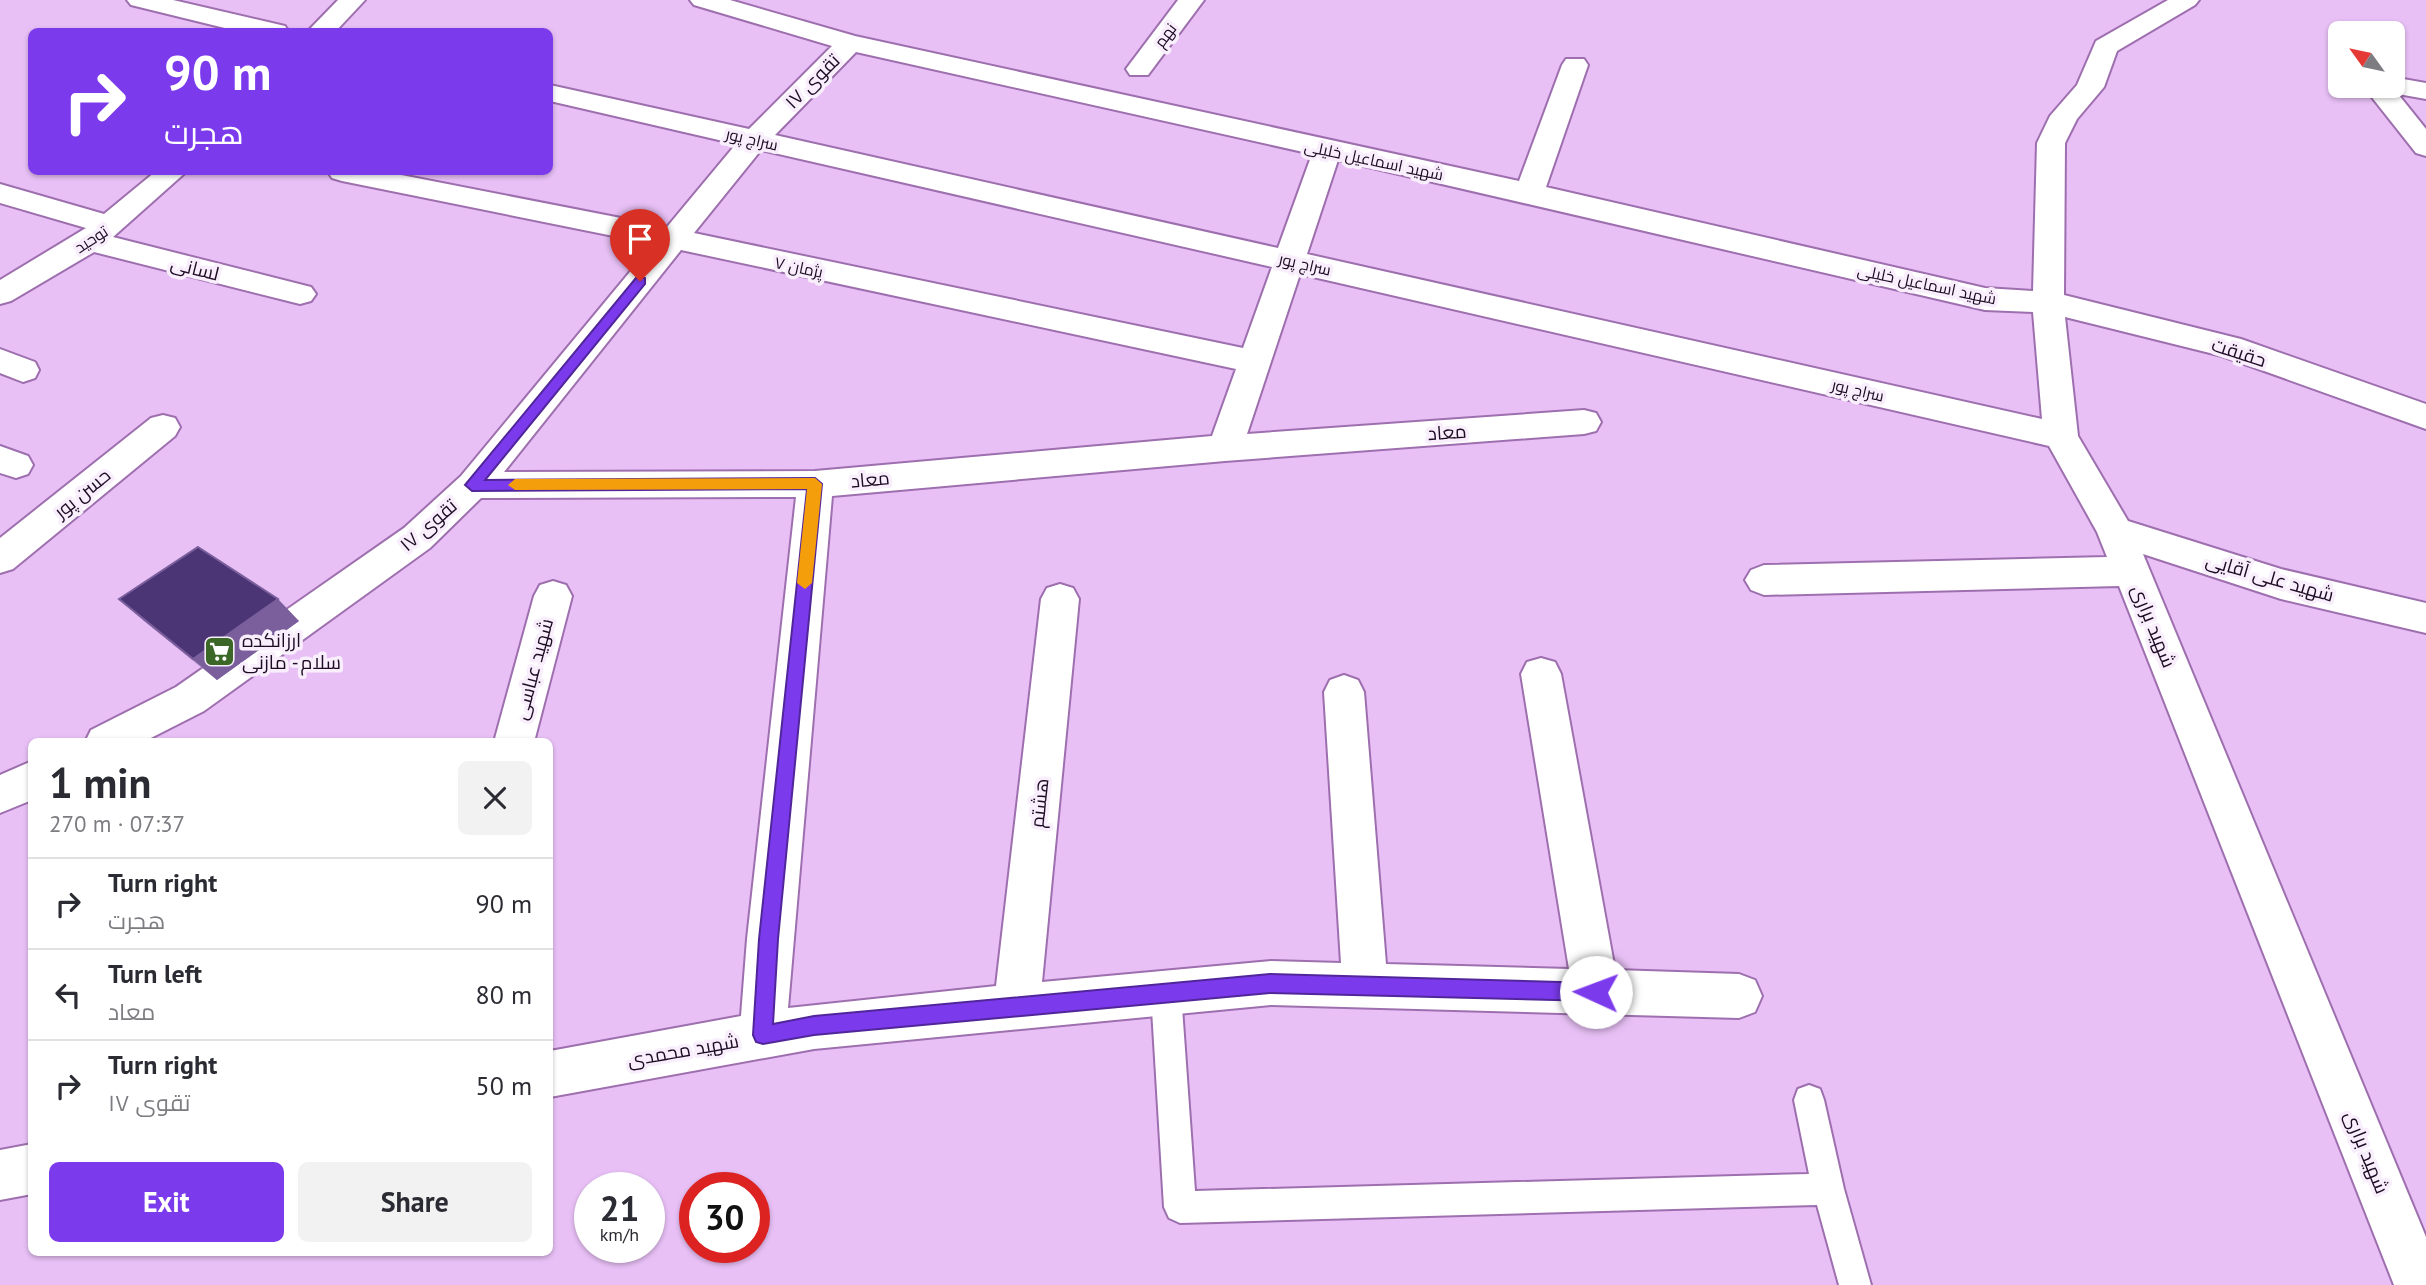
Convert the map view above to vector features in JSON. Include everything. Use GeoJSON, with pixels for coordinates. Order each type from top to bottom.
{"type":"FeatureCollection","features":[{"type":"Feature","properties":{"kind":"street"},"geometry":{"type":"LineString","coordinates":[[140,0],[259,28]]}},
{"type":"Feature","properties":{"kind":"street"},"geometry":{"type":"LineString","coordinates":[[324,28],[352,0]]}},
{"type":"Feature","properties":{"kind":"street","name":"شهید اسماعیل خلیلی"},"geometry":{"type":"LineString","coordinates":[[703,0],[850,43],[1529,193],[1985,299],[2048,302]]}},
{"type":"Feature","properties":{"kind":"street","name":"نهم"},"geometry":{"type":"LineString","coordinates":[[1139,69],[1191,0]]}},
{"type":"Feature","properties":{"kind":"street","name":"شهید براری"},"geometry":{"type":"LineString","coordinates":[[2186,0],[2105,47],[2090,87],[2064,116],[2051,143],[2048,302],[2061,436],[2115,531],[2132,571],[2420,1285]]}},
{"type":"Feature","properties":{"kind":"street","name":"تقوی ۱۷"},"geometry":{"type":"LineString","coordinates":[[113,738],[190,699],[417,538],[472,485],[754,140],[850,43]]}},
{"type":"Feature","properties":{"kind":"street"},"geometry":{"type":"LineString","coordinates":[[1529,193],[1575,65]]}},
{"type":"Feature","properties":{"kind":"street"},"geometry":{"type":"LineString","coordinates":[[2405,87],[2426,90]]}},
{"type":"Feature","properties":{"kind":"street","name":"سراج پور"},"geometry":{"type":"LineString","coordinates":[[553,94],[2061,436]]}},
{"type":"Feature","properties":{"kind":"street"},"geometry":{"type":"LineString","coordinates":[[2387,98],[2426,147]]}},
{"type":"Feature","properties":{"kind":"street"},"geometry":{"type":"LineString","coordinates":[[1225,448],[1256,362],[1287,260],[1327,150]]}},
{"type":"Feature","properties":{"kind":"street","name":"توحید"},"geometry":{"type":"LineString","coordinates":[[0,294],[101,234],[169,175]]}},
{"type":"Feature","properties":{"kind":"street","name":"پژمان ۷"},"geometry":{"type":"LineString","coordinates":[[358,175],[510,204],[1256,362]]}},
{"type":"Feature","properties":{"kind":"street","name":"لسانی"},"geometry":{"type":"LineString","coordinates":[[0,193],[101,234],[300,294]]}},
{"type":"Feature","properties":{"kind":"street","name":"حقیقت"},"geometry":{"type":"LineString","coordinates":[[2048,302],[2230,347],[2426,417]]}},
{"type":"Feature","properties":{"kind":"street","name":"معاد"},"geometry":{"type":"LineString","coordinates":[[472,485],[815,484],[1225,448],[1584,422]]}},
{"type":"Feature","properties":{"kind":"street","name":"حسن پور"},"geometry":{"type":"LineString","coordinates":[[0,559],[163,427]]}},
{"type":"Feature","properties":{"kind":"street"},"geometry":{"type":"LineString","coordinates":[[763,1035],[769,939],[815,484]]}},
{"type":"Feature","properties":{"kind":"street","name":"شهید علی آقایی"},"geometry":{"type":"LineString","coordinates":[[2115,531],[2281,584],[2426,618]]}},
{"type":"Feature","properties":{"kind":"street"},"geometry":{"type":"LineString","coordinates":[[1764,580],[2132,571]]}},
{"type":"Feature","properties":{"kind":"street","name":"شهید عباسی"},"geometry":{"type":"LineString","coordinates":[[515,738],[552,596]]}},
{"type":"Feature","properties":{"kind":"street","name":"هشتم"},"geometry":{"type":"LineString","coordinates":[[1017,1006],[1060,598]]}},
{"type":"Feature","properties":{"kind":"street"},"geometry":{"type":"LineString","coordinates":[[1541,674],[1596,992]]}},
{"type":"Feature","properties":{"kind":"street"},"geometry":{"type":"LineString","coordinates":[[1344,692],[1365,986]]}},
{"type":"Feature","properties":{"kind":"street"},"geometry":{"type":"LineString","coordinates":[[0,794],[28,781]]}},
{"type":"Feature","properties":{"kind":"street","name":"شهید محمدی"},"geometry":{"type":"LineString","coordinates":[[553,1073],[814,1026],[1270,984],[1739,996]]}},
{"type":"Feature","properties":{"kind":"street"},"geometry":{"type":"LineString","coordinates":[[0,1175],[28,1170]]}},
{"type":"Feature","properties":{"kind":"lane"},"geometry":{"type":"LineString","coordinates":[[1166,993],[1180,1207],[1828,1189]]}},
{"type":"Feature","properties":{"kind":"lane"},"geometry":{"type":"LineString","coordinates":[[1809,1100],[1828,1189],[1855,1285]]}},
{"type":"Feature","properties":{"kind":"building","name":"ارزانکده سلام - مازنی"},"geometry":{"type":"Polygon","coordinates":[[[198,547],[278,599],[193,659],[119,599],[198,547]]]}},
{"type":"Feature","properties":{"kind":"slow traffic"},"geometry":{"type":"LineString","coordinates":[[515,485],[815,484],[805,583]]}},
{"type":"Feature","properties":{"kind":"place","name":"ارزانکده سلام - مازنی"},"geometry":{"type":"Point","coordinates":[219,651]}},
{"type":"Feature","properties":{"kind":"route"},"geometry":{"type":"LineString","coordinates":[[640,281],[472,485],[815,484],[769,939],[763,1035],[814,1026],[1270,984],[1596,992]]}}]}
